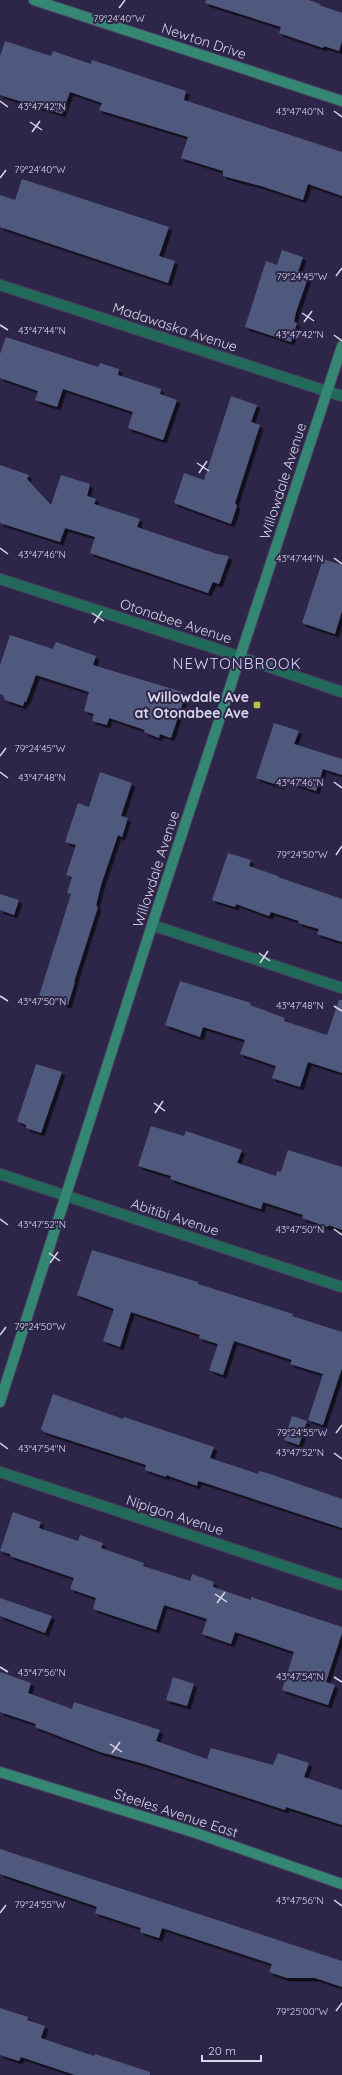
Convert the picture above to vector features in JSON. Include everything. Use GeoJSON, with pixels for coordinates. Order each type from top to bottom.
{"type":"FeatureCollection","features":[{"type":"Feature","properties":{"kind":"street","name":"Newton Drive"},"geometry":{"type":"LineString","coordinates":[[34,0],[342,101]]}},
{"type":"Feature","properties":{"kind":"street","name":"Madawaska Avenue"},"geometry":{"type":"LineString","coordinates":[[0,285],[342,396]]}},
{"type":"Feature","properties":{"kind":"street","name":"Willowdale Avenue"},"geometry":{"type":"LineString","coordinates":[[0,1402],[152,925],[342,346]]}},
{"type":"Feature","properties":{"kind":"street","name":"Otonabee Avenue"},"geometry":{"type":"LineString","coordinates":[[0,579],[342,692]]}},
{"type":"Feature","properties":{"kind":"street"},"geometry":{"type":"LineString","coordinates":[[152,925],[342,988]]}},
{"type":"Feature","properties":{"kind":"street","name":"Abitibi Avenue"},"geometry":{"type":"LineString","coordinates":[[0,1174],[342,1287]]}},
{"type":"Feature","properties":{"kind":"street","name":"Nipigon Avenue"},"geometry":{"type":"LineString","coordinates":[[0,1472],[342,1584]]}},
{"type":"Feature","properties":{"kind":"street","name":"Steeles Avenue East"},"geometry":{"type":"LineString","coordinates":[[0,1772],[192,1832],[342,1884]]}},
{"type":"Feature","properties":{"kind":"building"},"geometry":{"type":"Polygon","coordinates":[[[206,0],[309,0],[320,4],[319,5],[342,13],[342,41],[339,51],[324,46],[323,48],[279,33],[281,27],[205,3],[206,0]]]}},
{"type":"Feature","properties":{"kind":"building"},"geometry":{"type":"Polygon","coordinates":[[[5,41],[51,56],[53,51],[91,64],[92,60],[186,91],[184,100],[342,152],[342,196],[308,184],[303,200],[261,186],[223,176],[223,171],[181,158],[188,137],[99,110],[102,103],[70,92],[62,114],[0,95],[0,56],[5,41]]]}},
{"type":"Feature","properties":{"kind":"building"},"geometry":{"type":"Polygon","coordinates":[[[22,179],[169,227],[159,256],[175,261],[168,283],[0,227],[0,195],[15,200],[22,179]]]}},
{"type":"Feature","properties":{"kind":"building"},"geometry":{"type":"Polygon","coordinates":[[[282,250],[303,257],[298,272],[309,275],[296,312],[294,322],[297,323],[291,342],[245,327],[266,261],[277,265],[282,250]]]}},
{"type":"Feature","properties":{"kind":"building"},"geometry":{"type":"Polygon","coordinates":[[[6,337],[98,367],[100,363],[119,369],[118,375],[161,389],[160,394],[177,400],[163,440],[128,428],[133,412],[63,389],[57,407],[35,400],[38,391],[0,378],[0,354],[6,337]]]}},
{"type":"Feature","properties":{"kind":"building"},"geometry":{"type":"Polygon","coordinates":[[[231,396],[257,405],[251,422],[260,425],[235,503],[237,506],[231,524],[174,503],[184,473],[204,480],[231,396]]]}},
{"type":"Feature","properties":{"kind":"building"},"geometry":{"type":"Polygon","coordinates":[[[0,465],[29,475],[27,479],[51,505],[61,475],[90,484],[87,496],[96,499],[94,504],[140,519],[137,527],[217,554],[229,556],[219,584],[213,582],[208,593],[90,553],[95,537],[65,528],[60,542],[0,523],[0,465]]]}},
{"type":"Feature","properties":{"kind":"building"},"geometry":{"type":"Polygon","coordinates":[[[323,559],[342,565],[342,611],[335,634],[302,623],[323,559]]]}},
{"type":"Feature","properties":{"kind":"building"},"geometry":{"type":"Polygon","coordinates":[[[10,635],[53,649],[56,642],[96,656],[93,665],[186,693],[171,738],[160,734],[159,738],[144,732],[145,730],[109,718],[107,725],[92,721],[94,714],[84,711],[89,692],[36,675],[26,702],[24,702],[23,706],[5,700],[3,695],[0,694],[0,665],[10,635]]]}},
{"type":"Feature","properties":{"kind":"building"},"geometry":{"type":"Polygon","coordinates":[[[274,723],[299,731],[294,744],[342,759],[342,775],[323,769],[316,791],[283,780],[281,786],[256,778],[274,723]]]}},
{"type":"Feature","properties":{"kind":"building"},"geometry":{"type":"Polygon","coordinates":[[[100,772],[132,783],[121,816],[128,818],[122,837],[118,835],[101,885],[96,906],[98,907],[68,1005],[39,996],[71,894],[67,893],[72,877],[66,875],[76,845],[65,842],[78,803],[89,807],[100,772]]]}},
{"type":"Feature","properties":{"kind":"building"},"geometry":{"type":"Polygon","coordinates":[[[228,853],[251,860],[249,866],[342,899],[342,942],[317,934],[319,929],[298,923],[299,921],[271,912],[269,916],[236,904],[235,907],[212,900],[228,853]]]}},
{"type":"Feature","properties":{"kind":"building"},"geometry":{"type":"Polygon","coordinates":[[[0,894],[19,900],[14,915],[0,910],[0,894]]]}},
{"type":"Feature","properties":{"kind":"building"},"geometry":{"type":"Polygon","coordinates":[[[180,981],[251,1003],[250,1005],[285,1018],[284,1021],[327,1035],[339,1000],[342,1000],[342,1073],[308,1062],[300,1087],[272,1078],[276,1066],[240,1054],[245,1040],[203,1027],[200,1037],[165,1025],[180,981]]]}},
{"type":"Feature","properties":{"kind":"building"},"geometry":{"type":"Polygon","coordinates":[[[36,1064],[62,1072],[41,1133],[26,1128],[26,1125],[17,1121],[36,1064]]]}},
{"type":"Feature","properties":{"kind":"building"},"geometry":{"type":"Polygon","coordinates":[[[151,1126],[184,1136],[186,1131],[242,1150],[237,1163],[276,1176],[277,1171],[281,1172],[288,1150],[342,1167],[342,1230],[302,1218],[303,1215],[263,1202],[261,1209],[254,1207],[170,1179],[171,1176],[138,1166],[151,1126]]]}},
{"type":"Feature","properties":{"kind":"building"},"geometry":{"type":"Polygon","coordinates":[[[92,1250],[198,1282],[198,1284],[293,1314],[292,1316],[342,1332],[342,1368],[323,1425],[308,1420],[323,1374],[290,1364],[292,1360],[234,1341],[223,1375],[209,1370],[218,1344],[199,1338],[200,1335],[131,1312],[120,1347],[103,1341],[114,1309],[77,1295],[92,1250]]]}},
{"type":"Feature","properties":{"kind":"building"},"geometry":{"type":"Polygon","coordinates":[[[53,1394],[123,1419],[124,1417],[214,1447],[210,1458],[258,1474],[259,1471],[267,1473],[342,1499],[342,1528],[202,1482],[198,1481],[197,1486],[166,1475],[166,1477],[145,1470],[146,1465],[44,1432],[41,1429],[53,1394]]]}},
{"type":"Feature","properties":{"kind":"building"},"geometry":{"type":"Polygon","coordinates":[[[292,1416],[307,1421],[299,1445],[284,1440],[292,1416]]]}},
{"type":"Feature","properties":{"kind":"building"},"geometry":{"type":"Polygon","coordinates":[[[13,1512],[41,1522],[39,1528],[78,1541],[80,1535],[103,1543],[101,1548],[144,1563],[143,1566],[190,1581],[192,1574],[214,1582],[213,1587],[251,1600],[251,1597],[342,1627],[342,1633],[326,1682],[335,1685],[328,1705],[282,1690],[294,1652],[235,1632],[231,1644],[202,1634],[207,1619],[164,1605],[156,1630],[93,1609],[96,1598],[70,1589],[74,1578],[10,1556],[10,1554],[0,1551],[13,1512]]]}},
{"type":"Feature","properties":{"kind":"building"},"geometry":{"type":"Polygon","coordinates":[[[0,1598],[52,1616],[45,1633],[0,1616],[0,1598]]]}},
{"type":"Feature","properties":{"kind":"building"},"geometry":{"type":"Polygon","coordinates":[[[0,1672],[31,1683],[28,1693],[72,1709],[74,1702],[160,1730],[156,1741],[207,1759],[211,1748],[273,1765],[278,1753],[309,1763],[304,1777],[342,1790],[342,1825],[286,1807],[285,1810],[141,1763],[100,1752],[35,1727],[36,1724],[0,1712],[0,1672]]]}},
{"type":"Feature","properties":{"kind":"building"},"geometry":{"type":"Polygon","coordinates":[[[173,1677],[194,1684],[187,1706],[166,1700],[173,1677]]]}},
{"type":"Feature","properties":{"kind":"building"},"geometry":{"type":"Polygon","coordinates":[[[0,1849],[342,1961],[342,1987],[315,1978],[287,1978],[269,1972],[272,1964],[162,1928],[159,1938],[140,1932],[141,1928],[95,1913],[97,1907],[95,1906],[0,1874],[0,1849]]]}},
{"type":"Feature","properties":{"kind":"building"},"geometry":{"type":"Polygon","coordinates":[[[0,2008],[28,2017],[27,2020],[45,2026],[41,2038],[94,2056],[95,2054],[150,2072],[150,2075],[75,2075],[21,2057],[19,2061],[0,2055],[0,2008]]]}},
{"type":"Feature","properties":{"kind":"place","name":"Willowdale Ave at Otonabee Ave"},"geometry":{"type":"Point","coordinates":[257,705]}},
{"type":"Feature","properties":{"kind":"district","name":"NEWTONBROOK"},"geometry":{"type":"Point","coordinates":[237,664]}}]}
